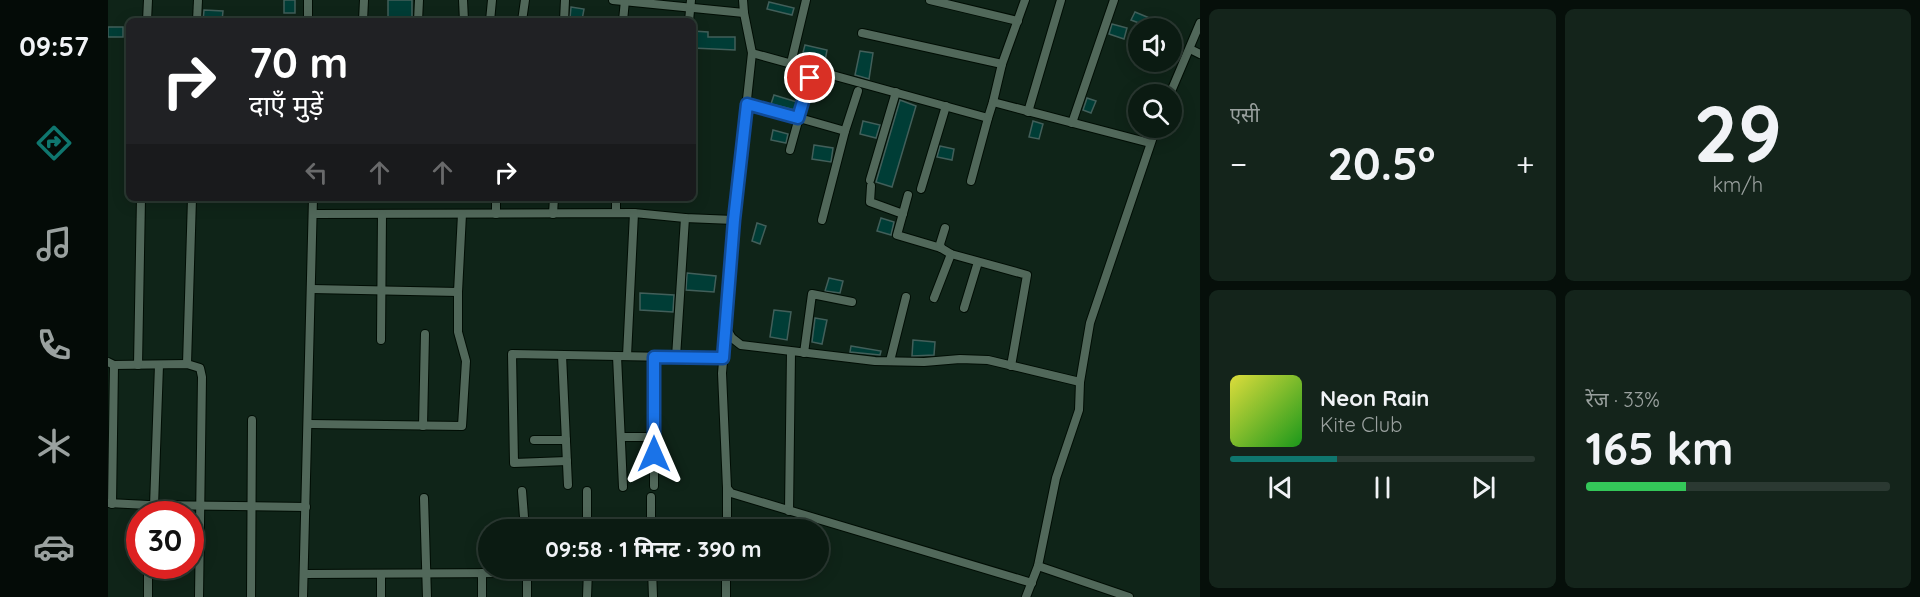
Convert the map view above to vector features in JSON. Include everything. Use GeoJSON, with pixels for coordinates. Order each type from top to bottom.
{"type":"FeatureCollection","features":[{"type":"Feature","properties":{"kind":"street"},"geometry":{"type":"LineString","coordinates":[[147,18],[148,0]]}},
{"type":"Feature","properties":{"kind":"street"},"geometry":{"type":"LineString","coordinates":[[197,18],[198,0]]}},
{"type":"Feature","properties":{"kind":"street"},"geometry":{"type":"LineString","coordinates":[[308,0],[308,18]]}},
{"type":"Feature","properties":{"kind":"street"},"geometry":{"type":"LineString","coordinates":[[363,18],[364,0]]}},
{"type":"Feature","properties":{"kind":"street"},"geometry":{"type":"LineString","coordinates":[[418,18],[419,0]]}},
{"type":"Feature","properties":{"kind":"street"},"geometry":{"type":"LineString","coordinates":[[463,0],[464,18]]}},
{"type":"Feature","properties":{"kind":"street"},"geometry":{"type":"LineString","coordinates":[[490,18],[492,0]]}},
{"type":"Feature","properties":{"kind":"street"},"geometry":{"type":"LineString","coordinates":[[522,18],[525,0]]}},
{"type":"Feature","properties":{"kind":"street"},"geometry":{"type":"LineString","coordinates":[[564,18],[565,0]]}},
{"type":"Feature","properties":{"kind":"street"},"geometry":{"type":"LineString","coordinates":[[613,0],[690,4],[744,13]]}},
{"type":"Feature","properties":{"kind":"street"},"geometry":{"type":"LineString","coordinates":[[726,519],[723,358],[734,220],[752,52],[743,0]]}},
{"type":"Feature","properties":{"kind":"street"},"geometry":{"type":"LineString","coordinates":[[791,63],[806,0]]}},
{"type":"Feature","properties":{"kind":"street"},"geometry":{"type":"LineString","coordinates":[[930,0],[1018,21]]}},
{"type":"Feature","properties":{"kind":"street"},"geometry":{"type":"LineString","coordinates":[[971,182],[1002,64],[1025,0]]}},
{"type":"Feature","properties":{"kind":"street"},"geometry":{"type":"LineString","coordinates":[[1028,112],[1061,0]]}},
{"type":"Feature","properties":{"kind":"street"},"geometry":{"type":"LineString","coordinates":[[1072,123],[1114,0]]}},
{"type":"Feature","properties":{"kind":"street"},"geometry":{"type":"LineString","coordinates":[[623,18],[625,1]]}},
{"type":"Feature","properties":{"kind":"street"},"geometry":{"type":"LineString","coordinates":[[1174,84],[1200,23]]}},
{"type":"Feature","properties":{"kind":"street"},"geometry":{"type":"LineString","coordinates":[[862,33],[1002,64]]}},
{"type":"Feature","properties":{"kind":"street"},"geometry":{"type":"LineString","coordinates":[[1190,49],[1200,54]]}},
{"type":"Feature","properties":{"kind":"street"},"geometry":{"type":"LineString","coordinates":[[752,52],[988,118]]}},
{"type":"Feature","properties":{"kind":"street"},"geometry":{"type":"LineString","coordinates":[[790,150],[810,78]]}},
{"type":"Feature","properties":{"kind":"street"},"geometry":{"type":"LineString","coordinates":[[822,220],[858,91]]}},
{"type":"Feature","properties":{"kind":"street"},"geometry":{"type":"LineString","coordinates":[[896,92],[871,183],[870,202],[903,214]]}},
{"type":"Feature","properties":{"kind":"street"},"geometry":{"type":"LineString","coordinates":[[993,102],[1150,143]]}},
{"type":"Feature","properties":{"kind":"street"},"geometry":{"type":"LineString","coordinates":[[747,104],[845,131]]}},
{"type":"Feature","properties":{"kind":"street"},"geometry":{"type":"LineString","coordinates":[[921,189],[946,106]]}},
{"type":"Feature","properties":{"kind":"street"},"geometry":{"type":"LineString","coordinates":[[1026,597],[1038,566],[1056,478],[1079,410],[1080,382],[1090,323],[1152,138]]}},
{"type":"Feature","properties":{"kind":"street"},"geometry":{"type":"LineString","coordinates":[[908,195],[897,235],[941,248],[951,254],[1027,275],[1011,366]]}},
{"type":"Feature","properties":{"kind":"street"},"geometry":{"type":"LineString","coordinates":[[138,365],[141,201]]}},
{"type":"Feature","properties":{"kind":"street"},"geometry":{"type":"LineString","coordinates":[[187,364],[192,201]]}},
{"type":"Feature","properties":{"kind":"street"},"geometry":{"type":"LineString","coordinates":[[303,597],[313,201]]}},
{"type":"Feature","properties":{"kind":"street"},"geometry":{"type":"LineString","coordinates":[[496,201],[496,214]]}},
{"type":"Feature","properties":{"kind":"street"},"geometry":{"type":"LineString","coordinates":[[553,214],[554,201]]}},
{"type":"Feature","properties":{"kind":"street"},"geometry":{"type":"LineString","coordinates":[[615,201],[615,213]]}},
{"type":"Feature","properties":{"kind":"street"},"geometry":{"type":"LineString","coordinates":[[314,214],[634,213],[734,220]]}},
{"type":"Feature","properties":{"kind":"street"},"geometry":{"type":"LineString","coordinates":[[627,356],[634,213]]}},
{"type":"Feature","properties":{"kind":"street"},"geometry":{"type":"LineString","coordinates":[[381,340],[382,214]]}},
{"type":"Feature","properties":{"kind":"street"},"geometry":{"type":"LineString","coordinates":[[309,424],[462,426],[466,361],[458,332],[458,292],[462,214]]}},
{"type":"Feature","properties":{"kind":"street"},"geometry":{"type":"LineString","coordinates":[[676,357],[685,218]]}},
{"type":"Feature","properties":{"kind":"street"},"geometry":{"type":"LineString","coordinates":[[941,248],[945,228]]}},
{"type":"Feature","properties":{"kind":"street"},"geometry":{"type":"LineString","coordinates":[[934,298],[951,254]]}},
{"type":"Feature","properties":{"kind":"street"},"geometry":{"type":"LineString","coordinates":[[964,308],[978,262]]}},
{"type":"Feature","properties":{"kind":"street"},"geometry":{"type":"LineString","coordinates":[[312,289],[458,292]]}},
{"type":"Feature","properties":{"kind":"street"},"geometry":{"type":"LineString","coordinates":[[804,353],[812,294],[852,302]]}},
{"type":"Feature","properties":{"kind":"street"},"geometry":{"type":"LineString","coordinates":[[890,361],[906,297]]}},
{"type":"Feature","properties":{"kind":"street"},"geometry":{"type":"LineString","coordinates":[[726,328],[732,338],[741,345],[890,361],[988,360],[1080,382]]}},
{"type":"Feature","properties":{"kind":"street"},"geometry":{"type":"LineString","coordinates":[[423,426],[425,334]]}},
{"type":"Feature","properties":{"kind":"street"},"geometry":{"type":"LineString","coordinates":[[789,511],[791,352]]}},
{"type":"Feature","properties":{"kind":"street"},"geometry":{"type":"LineString","coordinates":[[567,461],[513,463],[512,354],[723,358]]}},
{"type":"Feature","properties":{"kind":"street"},"geometry":{"type":"LineString","coordinates":[[562,355],[568,485]]}},
{"type":"Feature","properties":{"kind":"street"},"geometry":{"type":"LineString","coordinates":[[617,356],[623,487]]}},
{"type":"Feature","properties":{"kind":"street"},"geometry":{"type":"LineString","coordinates":[[654,357],[654,486]]}},
{"type":"Feature","properties":{"kind":"street"},"geometry":{"type":"LineString","coordinates":[[126,504],[110,503],[111,364],[187,364],[200,368],[202,377],[200,501]]}},
{"type":"Feature","properties":{"kind":"street"},"geometry":{"type":"LineString","coordinates":[[151,501],[159,364]]}},
{"type":"Feature","properties":{"kind":"street"},"geometry":{"type":"LineString","coordinates":[[251,597],[252,420]]}},
{"type":"Feature","properties":{"kind":"street"},"geometry":{"type":"LineString","coordinates":[[621,437],[654,437]]}},
{"type":"Feature","properties":{"kind":"street"},"geometry":{"type":"LineString","coordinates":[[534,440],[566,440]]}},
{"type":"Feature","properties":{"kind":"street"},"geometry":{"type":"LineString","coordinates":[[727,488],[731,494],[1032,583]]}},
{"type":"Feature","properties":{"kind":"street"},"geometry":{"type":"LineString","coordinates":[[522,491],[524,519]]}},
{"type":"Feature","properties":{"kind":"street"},"geometry":{"type":"LineString","coordinates":[[587,491],[587,519]]}},
{"type":"Feature","properties":{"kind":"street"},"geometry":{"type":"LineString","coordinates":[[651,497],[651,519]]}},
{"type":"Feature","properties":{"kind":"street"},"geometry":{"type":"LineString","coordinates":[[424,498],[427,597]]}},
{"type":"Feature","properties":{"kind":"street"},"geometry":{"type":"LineString","coordinates":[[204,506],[306,507]]}},
{"type":"Feature","properties":{"kind":"street"},"geometry":{"type":"LineString","coordinates":[[1038,566],[1129,597]]}},
{"type":"Feature","properties":{"kind":"street"},"geometry":{"type":"LineString","coordinates":[[304,574],[478,573]]}},
{"type":"Feature","properties":{"kind":"street"},"geometry":{"type":"LineString","coordinates":[[381,574],[381,597]]}},
{"type":"Feature","properties":{"kind":"street"},"geometry":{"type":"LineString","coordinates":[[148,579],[148,597]]}},
{"type":"Feature","properties":{"kind":"street"},"geometry":{"type":"LineString","coordinates":[[199,579],[199,597]]}},
{"type":"Feature","properties":{"kind":"street"},"geometry":{"type":"LineString","coordinates":[[482,579],[482,597]]}},
{"type":"Feature","properties":{"kind":"street"},"geometry":{"type":"LineString","coordinates":[[527,579],[527,597]]}},
{"type":"Feature","properties":{"kind":"street"},"geometry":{"type":"LineString","coordinates":[[586,597],[587,579]]}},
{"type":"Feature","properties":{"kind":"street"},"geometry":{"type":"LineString","coordinates":[[652,579],[653,597]]}},
{"type":"Feature","properties":{"kind":"street"},"geometry":{"type":"LineString","coordinates":[[726,579],[726,597]]}},
{"type":"Feature","properties":{"kind":"building"},"geometry":{"type":"Polygon","coordinates":[[[284,0],[295,0],[295,13],[284,13],[284,0]]]}},
{"type":"Feature","properties":{"kind":"building"},"geometry":{"type":"Polygon","coordinates":[[[388,0],[412,0],[412,18],[388,18],[388,0]]]}},
{"type":"Feature","properties":{"kind":"building"},"geometry":{"type":"Polygon","coordinates":[[[769,2],[794,8],[792,15],[767,9],[769,2]]]}},
{"type":"Feature","properties":{"kind":"building"},"geometry":{"type":"Polygon","coordinates":[[[571,7],[584,9],[582,18],[570,18],[571,7]]]}},
{"type":"Feature","properties":{"kind":"building"},"geometry":{"type":"Polygon","coordinates":[[[204,10],[223,11],[222,18],[203,18],[204,10]]]}},
{"type":"Feature","properties":{"kind":"building"},"geometry":{"type":"Polygon","coordinates":[[[1135,12],[1149,18],[1132,18],[1135,12]]]}},
{"type":"Feature","properties":{"kind":"building"},"geometry":{"type":"Polygon","coordinates":[[[1112,24],[1127,28],[1124,39],[1109,34],[1112,24]]]}},
{"type":"Feature","properties":{"kind":"building"},"geometry":{"type":"Polygon","coordinates":[[[108,27],[123,27],[123,37],[108,37],[108,27]]]}},
{"type":"Feature","properties":{"kind":"building"},"geometry":{"type":"Polygon","coordinates":[[[696,31],[708,32],[708,37],[735,37],[735,50],[696,48],[696,31]]]}},
{"type":"Feature","properties":{"kind":"building"},"geometry":{"type":"Polygon","coordinates":[[[805,45],[827,50],[824,67],[801,60],[805,45]]]}},
{"type":"Feature","properties":{"kind":"building"},"geometry":{"type":"Polygon","coordinates":[[[860,51],[873,53],[869,79],[855,75],[860,51]]]}},
{"type":"Feature","properties":{"kind":"building"},"geometry":{"type":"Polygon","coordinates":[[[774,95],[797,102],[795,110],[771,104],[774,95]]]}},
{"type":"Feature","properties":{"kind":"building"},"geometry":{"type":"Polygon","coordinates":[[[1087,98],[1096,101],[1091,113],[1083,110],[1087,98]]]}},
{"type":"Feature","properties":{"kind":"building"},"geometry":{"type":"Polygon","coordinates":[[[900,100],[916,106],[892,187],[876,182],[900,100]]]}},
{"type":"Feature","properties":{"kind":"building"},"geometry":{"type":"Polygon","coordinates":[[[863,121],[880,125],[876,138],[860,134],[863,121]]]}},
{"type":"Feature","properties":{"kind":"building"},"geometry":{"type":"Polygon","coordinates":[[[1033,121],[1043,124],[1039,139],[1029,137],[1033,121]]]}},
{"type":"Feature","properties":{"kind":"building"},"geometry":{"type":"Polygon","coordinates":[[[773,130],[788,134],[786,143],[771,140],[773,130]]]}},
{"type":"Feature","properties":{"kind":"building"},"geometry":{"type":"Polygon","coordinates":[[[814,145],[833,148],[831,162],[812,159],[814,145]]]}},
{"type":"Feature","properties":{"kind":"building"},"geometry":{"type":"Polygon","coordinates":[[[940,146],[954,149],[952,160],[937,157],[940,146]]]}},
{"type":"Feature","properties":{"kind":"building"},"geometry":{"type":"Polygon","coordinates":[[[881,218],[894,222],[891,235],[877,231],[881,218]]]}},
{"type":"Feature","properties":{"kind":"building"},"geometry":{"type":"Polygon","coordinates":[[[757,223],[766,226],[760,244],[752,241],[757,223]]]}},
{"type":"Feature","properties":{"kind":"building"},"geometry":{"type":"Polygon","coordinates":[[[687,273],[716,276],[714,292],[686,290],[687,273]]]}},
{"type":"Feature","properties":{"kind":"building"},"geometry":{"type":"Polygon","coordinates":[[[829,278],[843,281],[840,293],[825,291],[829,278]]]}},
{"type":"Feature","properties":{"kind":"building"},"geometry":{"type":"Polygon","coordinates":[[[640,293],[674,295],[673,312],[640,310],[640,293]]]}},
{"type":"Feature","properties":{"kind":"building"},"geometry":{"type":"Polygon","coordinates":[[[774,310],[791,312],[787,340],[770,337],[774,310]]]}},
{"type":"Feature","properties":{"kind":"building"},"geometry":{"type":"Polygon","coordinates":[[[815,318],[827,320],[822,344],[812,342],[815,318]]]}},
{"type":"Feature","properties":{"kind":"building"},"geometry":{"type":"Polygon","coordinates":[[[913,340],[935,342],[934,355],[912,356],[913,340]]]}},
{"type":"Feature","properties":{"kind":"building"},"geometry":{"type":"Polygon","coordinates":[[[851,346],[881,351],[880,355],[850,352],[851,346]]]}},
{"type":"Feature","properties":{"kind":"route"},"geometry":{"type":"LineString","coordinates":[[654,454],[654,357],[723,358],[734,220],[747,104],[798,118],[810,78]]}}]}
